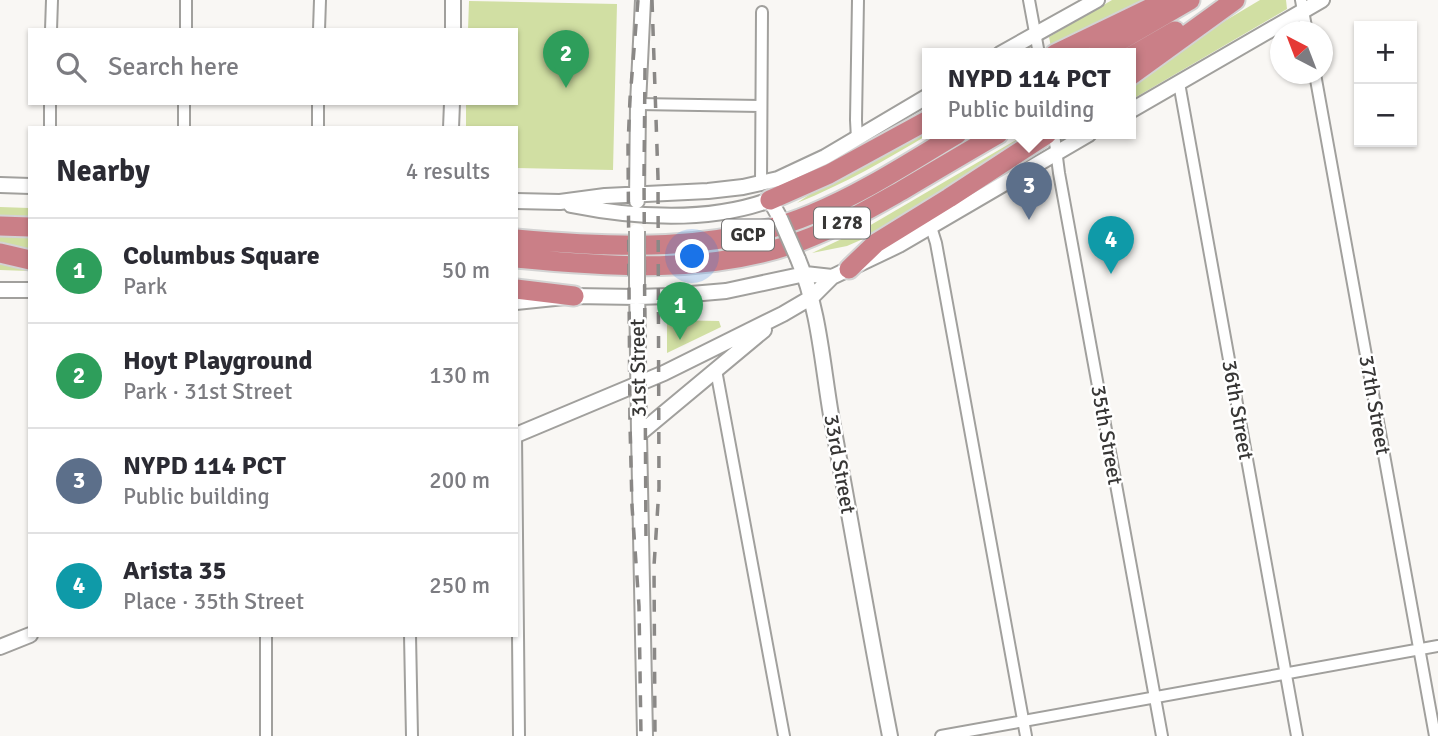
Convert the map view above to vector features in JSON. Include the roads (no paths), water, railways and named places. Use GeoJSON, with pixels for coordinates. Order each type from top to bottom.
{"type":"FeatureCollection","features":[{"type":"Feature","properties":{"kind":"highway"},"geometry":{"type":"LineString","coordinates":[[1067,48],[1167,0]]}},
{"type":"Feature","properties":{"kind":"highway"},"geometry":{"type":"LineString","coordinates":[[1107,48],[1190,0]]}},
{"type":"Feature","properties":{"kind":"highway"},"geometry":{"type":"LineString","coordinates":[[1136,54],[1228,0]]}},
{"type":"Feature","properties":{"kind":"highway"},"geometry":{"type":"LineString","coordinates":[[1136,72],[1236,0]]}},
{"type":"Feature","properties":{"kind":"highway"},"geometry":{"type":"LineString","coordinates":[[765,191],[829,174],[922,123]]}},
{"type":"Feature","properties":{"kind":"highway","name":"GCP"},"geometry":{"type":"LineString","coordinates":[[518,239],[592,244],[673,244],[754,234],[830,206],[948,139]]}},
{"type":"Feature","properties":{"kind":"highway","name":"I 278"},"geometry":{"type":"LineString","coordinates":[[518,258],[604,265],[680,264],[733,259],[775,250],[843,223],[989,139]]}},
{"type":"Feature","properties":{"kind":"highway"},"geometry":{"type":"LineString","coordinates":[[841,273],[876,243],[1045,139]]}},
{"type":"Feature","properties":{"kind":"highway"},"geometry":{"type":"LineString","coordinates":[[0,226],[28,227]]}},
{"type":"Feature","properties":{"kind":"highway"},"geometry":{"type":"LineString","coordinates":[[0,251],[28,249]]}},
{"type":"Feature","properties":{"kind":"highway"},"geometry":{"type":"LineString","coordinates":[[0,251],[28,259]]}},
{"type":"Feature","properties":{"kind":"highway"},"geometry":{"type":"LineString","coordinates":[[518,289],[574,296]]}},
{"type":"Feature","properties":{"kind":"main road"},"geometry":{"type":"LineString","coordinates":[[453,0],[453,28]]}},
{"type":"Feature","properties":{"kind":"main road","name":"31st Street"},"geometry":{"type":"LineString","coordinates":[[643,0],[638,104],[637,297],[645,736]]}},
{"type":"Feature","properties":{"kind":"main road"},"geometry":{"type":"LineString","coordinates":[[1010,48],[1097,0]]}},
{"type":"Feature","properties":{"kind":"main road"},"geometry":{"type":"LineString","coordinates":[[1136,108],[1302,4],[1322,0]]}},
{"type":"Feature","properties":{"kind":"main road"},"geometry":{"type":"LineString","coordinates":[[560,202],[605,212],[673,216],[739,210],[778,179],[825,158],[922,100]]}},
{"type":"Feature","properties":{"kind":"main road"},"geometry":{"type":"LineString","coordinates":[[452,105],[452,126]]}},
{"type":"Feature","properties":{"kind":"main road"},"geometry":{"type":"LineString","coordinates":[[518,434],[664,373],[783,314],[812,297],[841,273],[931,228],[1080,139]]}},
{"type":"Feature","properties":{"kind":"main road"},"geometry":{"type":"LineString","coordinates":[[0,185],[28,186]]}},
{"type":"Feature","properties":{"kind":"main road"},"geometry":{"type":"LineString","coordinates":[[518,201],[560,202],[605,196],[716,190],[765,191]]}},
{"type":"Feature","properties":{"kind":"main road","name":"33rd Street"},"geometry":{"type":"LineString","coordinates":[[765,191],[799,259],[812,297],[890,736]]}},
{"type":"Feature","properties":{"kind":"main road"},"geometry":{"type":"LineString","coordinates":[[518,302],[574,296],[637,297],[726,291],[805,274],[841,273]]}},
{"type":"Feature","properties":{"kind":"main road"},"geometry":{"type":"LineString","coordinates":[[0,290],[28,290]]}},
{"type":"Feature","properties":{"kind":"main road"},"geometry":{"type":"LineString","coordinates":[[639,434],[783,314]]}},
{"type":"Feature","properties":{"kind":"main road"},"geometry":{"type":"LineString","coordinates":[[0,647],[28,636]]}},
{"type":"Feature","properties":{"kind":"street"},"geometry":{"type":"LineString","coordinates":[[51,28],[52,0]]}},
{"type":"Feature","properties":{"kind":"street"},"geometry":{"type":"LineString","coordinates":[[186,0],[186,28]]}},
{"type":"Feature","properties":{"kind":"street"},"geometry":{"type":"LineString","coordinates":[[319,28],[320,0]]}},
{"type":"Feature","properties":{"kind":"street"},"geometry":{"type":"LineString","coordinates":[[857,139],[858,0]]}},
{"type":"Feature","properties":{"kind":"street"},"geometry":{"type":"LineString","coordinates":[[1029,0],[1038,48]]}},
{"type":"Feature","properties":{"kind":"street"},"geometry":{"type":"LineString","coordinates":[[762,12],[760,106],[765,191]]}},
{"type":"Feature","properties":{"kind":"street","name":"36th Street"},"geometry":{"type":"LineString","coordinates":[[1178,83],[1297,736]]}},
{"type":"Feature","properties":{"kind":"street","name":"37th Street"},"geometry":{"type":"LineString","coordinates":[[1317,84],[1435,736]]}},
{"type":"Feature","properties":{"kind":"street"},"geometry":{"type":"LineString","coordinates":[[638,104],[760,106]]}},
{"type":"Feature","properties":{"kind":"street"},"geometry":{"type":"LineString","coordinates":[[50,105],[50,126]]}},
{"type":"Feature","properties":{"kind":"street"},"geometry":{"type":"LineString","coordinates":[[184,105],[184,126]]}},
{"type":"Feature","properties":{"kind":"street"},"geometry":{"type":"LineString","coordinates":[[318,105],[318,126]]}},
{"type":"Feature","properties":{"kind":"street","name":"35th Street"},"geometry":{"type":"LineString","coordinates":[[1053,139],[1162,736]]}},
{"type":"Feature","properties":{"kind":"street"},"geometry":{"type":"LineString","coordinates":[[931,228],[936,243],[1026,736]]}},
{"type":"Feature","properties":{"kind":"street"},"geometry":{"type":"LineString","coordinates":[[716,370],[784,736]]}},
{"type":"Feature","properties":{"kind":"street"},"geometry":{"type":"LineString","coordinates":[[518,636],[519,736]]}},
{"type":"Feature","properties":{"kind":"street"},"geometry":{"type":"LineString","coordinates":[[266,637],[266,736]]}},
{"type":"Feature","properties":{"kind":"street"},"geometry":{"type":"LineString","coordinates":[[410,637],[412,736]]}},
{"type":"Feature","properties":{"kind":"street"},"geometry":{"type":"LineString","coordinates":[[941,736],[1438,646]]}},
{"type":"Feature","properties":{"kind":"railway"},"geometry":{"type":"LineString","coordinates":[[638,0],[628,146],[630,424],[639,606],[641,736]]}},
{"type":"Feature","properties":{"kind":"railway"},"geometry":{"type":"LineString","coordinates":[[652,0],[658,178],[659,488],[654,566],[655,736]]}},
{"type":"Feature","properties":{"kind":"railway"},"geometry":{"type":"LineString","coordinates":[[645,68],[646,544]]}},
{"type":"Feature","properties":{"kind":"place","name":"Hoyt Playground"},"geometry":{"type":"Point","coordinates":[566,88]}},
{"type":"Feature","properties":{"kind":"place","name":"NYPD 114 PCT"},"geometry":{"type":"Point","coordinates":[1029,220]}},
{"type":"Feature","properties":{"kind":"place","name":"Arista 35"},"geometry":{"type":"Point","coordinates":[1111,274]}},
{"type":"Feature","properties":{"kind":"place","name":"Columbus Square"},"geometry":{"type":"Point","coordinates":[680,340]}}]}
